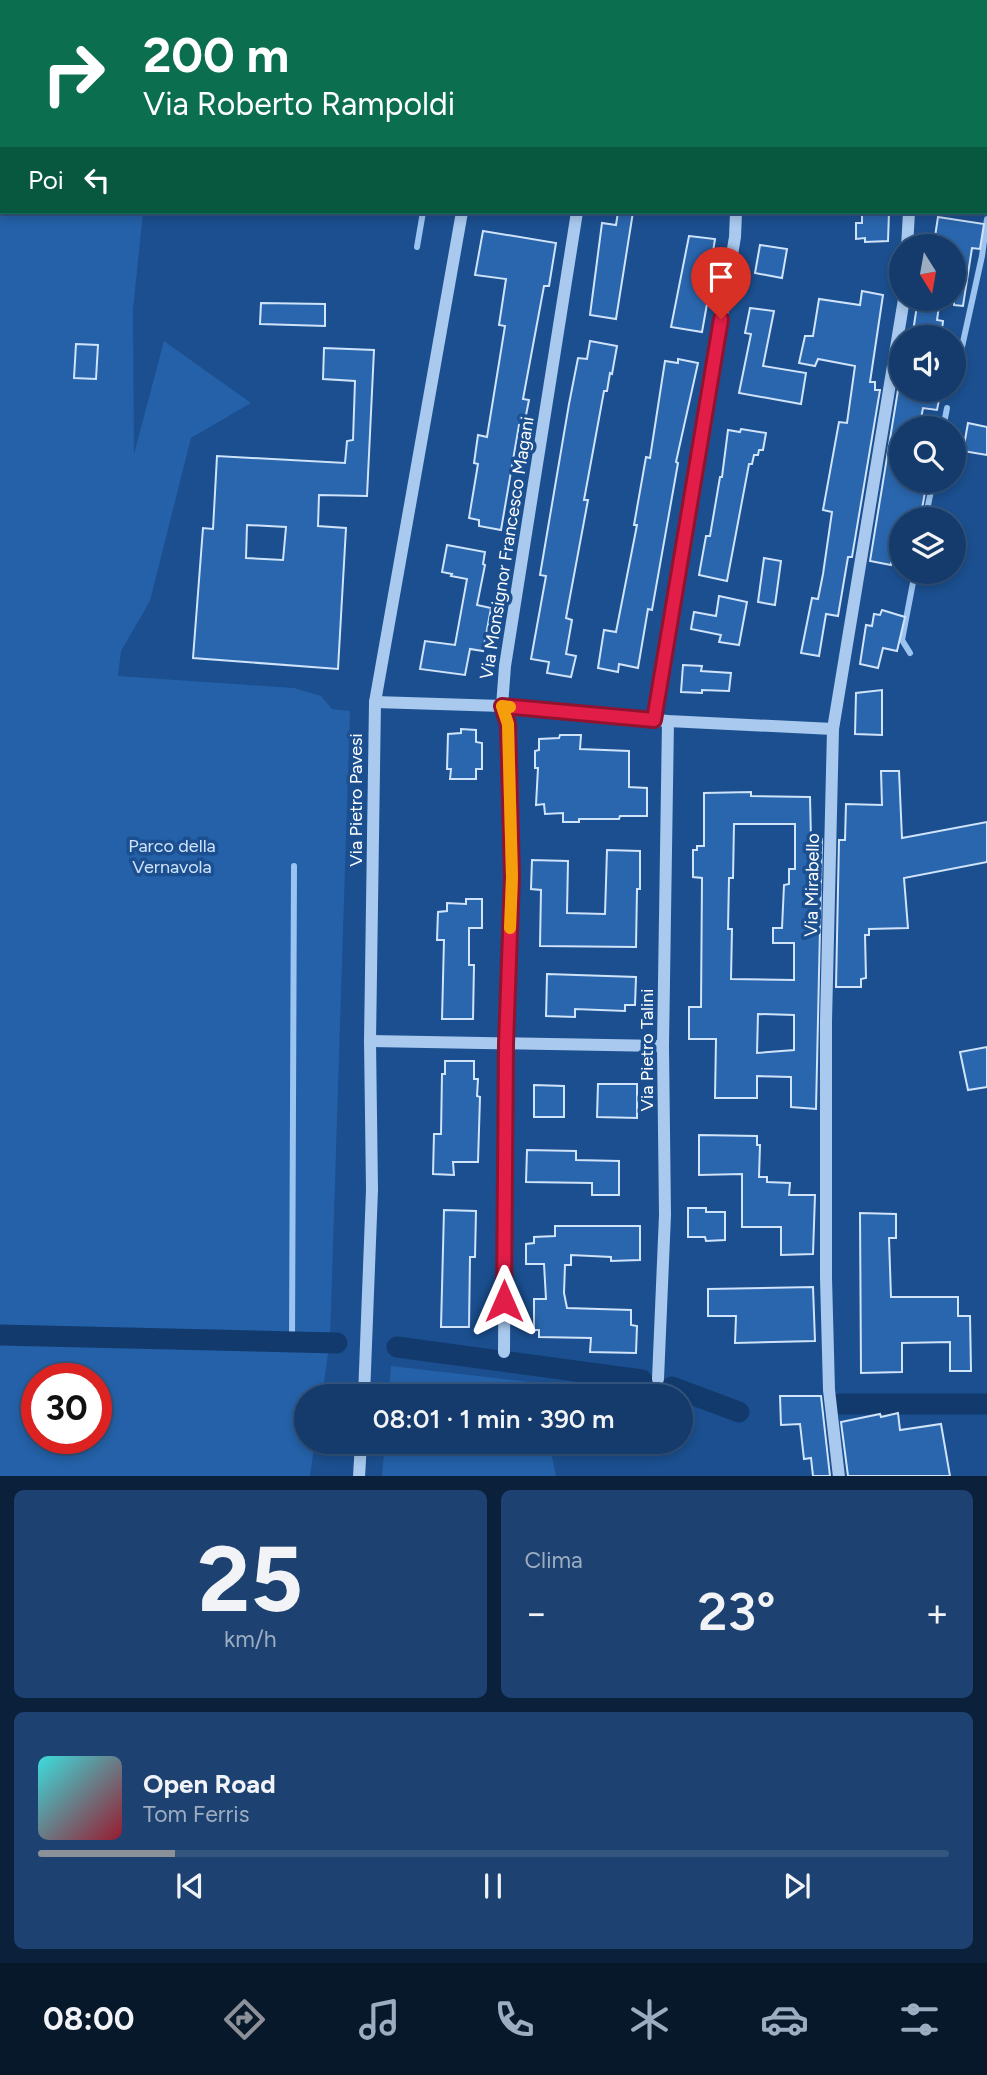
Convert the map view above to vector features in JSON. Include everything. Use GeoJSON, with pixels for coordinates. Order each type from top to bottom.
{"type":"FeatureCollection","features":[{"type":"Feature","properties":{"kind":"street","name":"Via Pietro Pavesi"},"geometry":{"type":"LineString","coordinates":[[364,1384],[372,1190],[370,1041],[375,702],[462,214]]}},
{"type":"Feature","properties":{"kind":"street","name":"Via Monsignor Francesco Magani"},"geometry":{"type":"LineString","coordinates":[[504,1352],[506,1044],[512,877],[508,724],[502,706],[509,639],[577,214]]}},
{"type":"Feature","properties":{"kind":"street"},"geometry":{"type":"LineString","coordinates":[[654,720],[735,237],[736,214]]}},
{"type":"Feature","properties":{"kind":"street"},"geometry":{"type":"LineString","coordinates":[[908,234],[909,214]]}},
{"type":"Feature","properties":{"kind":"street","name":"Via Mirabello"},"geometry":{"type":"LineString","coordinates":[[839,1476],[829,1391],[826,1278],[827,1008],[833,729],[902,312]]}},
{"type":"Feature","properties":{"kind":"street"},"geometry":{"type":"LineString","coordinates":[[375,702],[502,706],[668,721],[833,729]]}},
{"type":"Feature","properties":{"kind":"street","name":"Via Pietro Talini"},"geometry":{"type":"LineString","coordinates":[[658,1379],[665,1215],[663,1046],[668,721]]}},
{"type":"Feature","properties":{"kind":"street"},"geometry":{"type":"LineString","coordinates":[[370,1041],[663,1046]]}},
{"type":"Feature","properties":{"kind":"street"},"geometry":{"type":"LineString","coordinates":[[358,1476],[360,1454]]}},
{"type":"Feature","properties":{"kind":"green space","name":"Parco della Vernavola"},"geometry":{"type":"Polygon","coordinates":[[[0,214],[143,214],[133,310],[134,454],[164,341],[251,403],[191,438],[150,601],[121,651],[118,676],[294,688],[321,696],[332,709],[350,711],[330,1340],[324,1384],[294,1384],[294,1454],[313,1454],[310,1476],[0,1476],[0,214]]]}},
{"type":"Feature","properties":{"kind":"green space"},"geometry":{"type":"Polygon","coordinates":[[[391,1366],[538,1384],[390,1384],[391,1366]]]}},
{"type":"Feature","properties":{"kind":"green space"},"geometry":{"type":"Polygon","coordinates":[[[384,1454],[551,1454],[556,1476],[382,1476],[384,1454]]]}},
{"type":"Feature","properties":{"kind":"building"},"geometry":{"type":"Polygon","coordinates":[[[618,214],[633,214],[616,319],[590,315],[602,223],[616,225],[618,214]]]}},
{"type":"Feature","properties":{"kind":"building"},"geometry":{"type":"Polygon","coordinates":[[[862,214],[889,214],[888,241],[865,242],[865,238],[856,239],[856,223],[862,223],[862,214]]]}},
{"type":"Feature","properties":{"kind":"building"},"geometry":{"type":"Polygon","coordinates":[[[938,217],[984,224],[980,249],[972,248],[966,287],[966,234],[935,234],[938,217]]]}},
{"type":"Feature","properties":{"kind":"building"},"geometry":{"type":"Polygon","coordinates":[[[483,231],[556,243],[549,286],[544,286],[523,399],[529,400],[524,425],[519,425],[501,530],[479,526],[479,520],[469,518],[478,464],[474,463],[478,435],[487,437],[505,326],[499,325],[506,279],[475,275],[483,231]]]}},
{"type":"Feature","properties":{"kind":"building"},"geometry":{"type":"Polygon","coordinates":[[[689,236],[715,239],[712,258],[715,259],[702,332],[671,327],[689,236]]]}},
{"type":"Feature","properties":{"kind":"building"},"geometry":{"type":"Polygon","coordinates":[[[760,245],[787,249],[782,278],[755,273],[760,245]]]}},
{"type":"Feature","properties":{"kind":"building"},"geometry":{"type":"Polygon","coordinates":[[[862,291],[883,295],[870,382],[875,382],[875,390],[880,390],[852,557],[848,557],[838,616],[826,614],[819,656],[801,653],[812,598],[818,599],[823,574],[832,512],[823,510],[839,422],[847,423],[855,366],[818,359],[815,366],[799,363],[805,336],[813,336],[819,299],[860,305],[862,291]]]}},
{"type":"Feature","properties":{"kind":"building"},"geometry":{"type":"Polygon","coordinates":[[[261,303],[325,304],[325,326],[260,324],[261,303]]]}},
{"type":"Feature","properties":{"kind":"building"},"geometry":{"type":"Polygon","coordinates":[[[750,308],[774,311],[763,366],[806,373],[801,404],[739,393],[751,334],[745,333],[750,308]]]}},
{"type":"Feature","properties":{"kind":"building"},"geometry":{"type":"Polygon","coordinates":[[[916,312],[938,312],[937,320],[943,321],[943,325],[914,325],[916,312]]]}},
{"type":"Feature","properties":{"kind":"building"},"geometry":{"type":"Polygon","coordinates":[[[590,341],[617,346],[612,374],[610,373],[607,391],[604,391],[584,500],[588,500],[566,618],[572,620],[566,654],[576,656],[571,677],[547,673],[549,662],[531,659],[546,576],[540,575],[569,404],[578,358],[587,359],[590,341]]]}},
{"type":"Feature","properties":{"kind":"building"},"geometry":{"type":"Polygon","coordinates":[[[76,344],[98,345],[96,379],[74,378],[76,344]]]}},
{"type":"Feature","properties":{"kind":"building"},"geometry":{"type":"Polygon","coordinates":[[[324,348],[374,350],[367,496],[319,495],[318,526],[346,528],[338,669],[193,658],[203,528],[213,529],[217,456],[345,463],[347,441],[353,440],[355,381],[323,379],[324,348]],[[247,525],[246,558],[283,560],[286,527],[247,525]]]}},
{"type":"Feature","properties":{"kind":"building"},"geometry":{"type":"Polygon","coordinates":[[[678,359],[698,363],[676,462],[678,463],[652,610],[648,609],[638,668],[619,664],[618,672],[598,668],[604,630],[616,632],[637,525],[634,525],[646,457],[650,458],[665,361],[678,363],[678,359]]]}},
{"type":"Feature","properties":{"kind":"building"},"geometry":{"type":"Polygon","coordinates":[[[896,402],[939,402],[937,410],[923,408],[921,416],[894,416],[896,402]]]}},
{"type":"Feature","properties":{"kind":"building"},"geometry":{"type":"Polygon","coordinates":[[[968,423],[987,427],[987,455],[966,452],[968,423]]]}},
{"type":"Feature","properties":{"kind":"building"},"geometry":{"type":"Polygon","coordinates":[[[741,429],[766,433],[763,450],[754,455],[752,464],[749,464],[727,581],[699,575],[722,477],[728,430],[740,432],[741,429]]]}},
{"type":"Feature","properties":{"kind":"building"},"geometry":{"type":"Polygon","coordinates":[[[889,445],[889,493],[925,493],[922,507],[889,507],[889,565],[870,561],[889,445]]]}},
{"type":"Feature","properties":{"kind":"building"},"geometry":{"type":"Polygon","coordinates":[[[447,545],[485,552],[477,605],[491,608],[483,651],[470,649],[465,675],[420,669],[425,641],[455,645],[467,579],[442,572],[447,545]]]}},
{"type":"Feature","properties":{"kind":"building"},"geometry":{"type":"Polygon","coordinates":[[[764,558],[781,561],[775,605],[758,602],[764,558]]]}},
{"type":"Feature","properties":{"kind":"building"},"geometry":{"type":"Polygon","coordinates":[[[719,596],[747,602],[739,645],[719,642],[721,635],[691,629],[694,612],[716,616],[719,596]]]}},
{"type":"Feature","properties":{"kind":"building"},"geometry":{"type":"Polygon","coordinates":[[[882,610],[905,617],[897,651],[883,648],[878,668],[860,664],[866,625],[872,626],[874,614],[880,615],[882,610]]]}},
{"type":"Feature","properties":{"kind":"building"},"geometry":{"type":"Polygon","coordinates":[[[683,665],[702,666],[701,671],[731,673],[729,691],[681,692],[683,665]]]}},
{"type":"Feature","properties":{"kind":"building"},"geometry":{"type":"Polygon","coordinates":[[[882,690],[882,735],[855,734],[856,693],[882,690]]]}},
{"type":"Feature","properties":{"kind":"building"},"geometry":{"type":"Polygon","coordinates":[[[461,729],[476,730],[476,742],[482,743],[482,769],[476,769],[476,779],[450,779],[451,769],[447,769],[448,734],[461,733],[461,729]]]}},
{"type":"Feature","properties":{"kind":"building"},"geometry":{"type":"Polygon","coordinates":[[[560,735],[581,735],[580,749],[629,751],[629,787],[647,788],[647,816],[563,822],[563,813],[545,814],[544,804],[536,805],[538,768],[535,768],[535,751],[539,750],[539,739],[559,738],[560,735]]]}},
{"type":"Feature","properties":{"kind":"building"},"geometry":{"type":"Polygon","coordinates":[[[881,771],[899,771],[902,838],[987,822],[987,862],[904,878],[908,928],[869,929],[869,935],[865,935],[866,978],[861,979],[861,987],[836,987],[839,840],[845,840],[846,804],[882,805],[881,771]]]}},
{"type":"Feature","properties":{"kind":"building"},"geometry":{"type":"Polygon","coordinates":[[[751,792],[751,796],[810,797],[811,839],[822,839],[816,1109],[791,1107],[791,1077],[757,1076],[757,1098],[715,1098],[716,1039],[689,1039],[689,1007],[701,1007],[702,878],[693,877],[693,850],[697,850],[697,846],[704,846],[704,793],[751,792]],[[734,824],[728,929],[732,929],[731,979],[794,980],[794,943],[773,943],[773,928],[782,928],[784,885],[789,884],[789,869],[795,869],[795,824],[734,824]],[[758,1014],[757,1053],[794,1050],[794,1015],[758,1014]]]}},
{"type":"Feature","properties":{"kind":"building"},"geometry":{"type":"Polygon","coordinates":[[[607,850],[640,851],[636,947],[540,946],[541,890],[531,889],[532,860],[568,861],[567,913],[605,914],[607,850]]]}},
{"type":"Feature","properties":{"kind":"building"},"geometry":{"type":"Polygon","coordinates":[[[466,899],[482,899],[482,928],[469,928],[469,965],[474,965],[473,1019],[442,1019],[444,940],[437,940],[438,912],[447,911],[447,903],[466,904],[466,899]]]}},
{"type":"Feature","properties":{"kind":"building"},"geometry":{"type":"Polygon","coordinates":[[[547,974],[636,977],[635,1005],[625,1005],[625,1011],[575,1009],[575,1017],[546,1016],[547,974]]]}},
{"type":"Feature","properties":{"kind":"building"},"geometry":{"type":"Polygon","coordinates":[[[987,1047],[987,1087],[968,1090],[960,1052],[987,1047]]]}},
{"type":"Feature","properties":{"kind":"building"},"geometry":{"type":"Polygon","coordinates":[[[445,1061],[474,1061],[474,1079],[478,1079],[477,1096],[480,1097],[478,1162],[453,1162],[454,1175],[433,1174],[434,1134],[441,1134],[442,1074],[445,1074],[445,1061]]]}},
{"type":"Feature","properties":{"kind":"building"},"geometry":{"type":"Polygon","coordinates":[[[598,1084],[637,1084],[637,1118],[597,1117],[598,1084]]]}},
{"type":"Feature","properties":{"kind":"building"},"geometry":{"type":"Polygon","coordinates":[[[534,1085],[564,1086],[564,1117],[534,1117],[534,1085]]]}},
{"type":"Feature","properties":{"kind":"building"},"geometry":{"type":"Polygon","coordinates":[[[699,1135],[757,1136],[757,1145],[760,1145],[759,1177],[767,1177],[767,1182],[790,1183],[789,1195],[815,1195],[813,1254],[781,1255],[781,1227],[742,1227],[742,1174],[699,1175],[699,1135]]]}},
{"type":"Feature","properties":{"kind":"building"},"geometry":{"type":"Polygon","coordinates":[[[527,1150],[576,1151],[576,1160],[619,1161],[619,1195],[592,1195],[592,1183],[526,1182],[527,1150]]]}},
{"type":"Feature","properties":{"kind":"building"},"geometry":{"type":"Polygon","coordinates":[[[688,1208],[725,1212],[725,1240],[706,1241],[705,1237],[688,1237],[688,1208]]]}},
{"type":"Feature","properties":{"kind":"building"},"geometry":{"type":"Polygon","coordinates":[[[444,1210],[476,1211],[475,1257],[470,1257],[469,1327],[441,1327],[444,1210]]]}},
{"type":"Feature","properties":{"kind":"building"},"geometry":{"type":"Polygon","coordinates":[[[860,1213],[896,1214],[896,1238],[889,1238],[891,1297],[958,1297],[958,1316],[970,1316],[971,1371],[950,1371],[950,1342],[902,1343],[902,1372],[861,1373],[860,1213]]]}},
{"type":"Feature","properties":{"kind":"building"},"geometry":{"type":"Polygon","coordinates":[[[555,1226],[640,1226],[640,1260],[611,1261],[611,1257],[571,1255],[571,1265],[565,1265],[564,1293],[567,1308],[631,1310],[631,1325],[637,1326],[636,1353],[590,1352],[591,1338],[539,1337],[539,1330],[534,1330],[534,1299],[546,1299],[544,1264],[526,1264],[526,1244],[534,1243],[534,1237],[555,1236],[555,1226]]]}},
{"type":"Feature","properties":{"kind":"building"},"geometry":{"type":"Polygon","coordinates":[[[813,1287],[815,1341],[735,1343],[736,1316],[708,1316],[708,1289],[813,1287]]]}},
{"type":"Feature","properties":{"kind":"building"},"geometry":{"type":"Polygon","coordinates":[[[780,1396],[821,1396],[830,1476],[813,1476],[811,1458],[804,1459],[800,1424],[781,1425],[780,1396]]]}},
{"type":"Feature","properties":{"kind":"building"},"geometry":{"type":"Polygon","coordinates":[[[898,1413],[900,1430],[941,1424],[950,1476],[848,1476],[841,1422],[898,1413]]]}},
{"type":"Feature","properties":{"kind":"waterway"},"geometry":{"type":"LineString","coordinates":[[417,247],[423,214]]}},
{"type":"Feature","properties":{"kind":"waterway"},"geometry":{"type":"LineString","coordinates":[[966,329],[987,219]]}},
{"type":"Feature","properties":{"kind":"waterway"},"geometry":{"type":"LineString","coordinates":[[945,416],[947,408]]}},
{"type":"Feature","properties":{"kind":"waterway"},"geometry":{"type":"LineString","coordinates":[[928,507],[931,493]]}},
{"type":"Feature","properties":{"kind":"waterway"},"geometry":{"type":"LineString","coordinates":[[910,653],[902,640],[913,584]]}},
{"type":"Feature","properties":{"kind":"waterway"},"geometry":{"type":"LineString","coordinates":[[292,1343],[294,866]]}},
{"type":"Feature","properties":{"kind":"waterway"},"geometry":{"type":"LineString","coordinates":[[0,1335],[337,1343]]}},
{"type":"Feature","properties":{"kind":"waterway"},"geometry":{"type":"LineString","coordinates":[[397,1347],[642,1380]]}},
{"type":"Feature","properties":{"kind":"waterway"},"geometry":{"type":"LineString","coordinates":[[693,1395],[739,1412]]}},
{"type":"Feature","properties":{"kind":"waterway"},"geometry":{"type":"LineString","coordinates":[[839,1404],[987,1404]]}},
{"type":"Feature","properties":{"kind":"slow traffic"},"geometry":{"type":"LineString","coordinates":[[510,707],[502,706],[508,724],[512,877],[510,928]]}},
{"type":"Feature","properties":{"kind":"route"},"geometry":{"type":"LineString","coordinates":[[504,1301],[506,1044],[512,877],[508,724],[502,706],[654,720],[721,319]]}}]}
